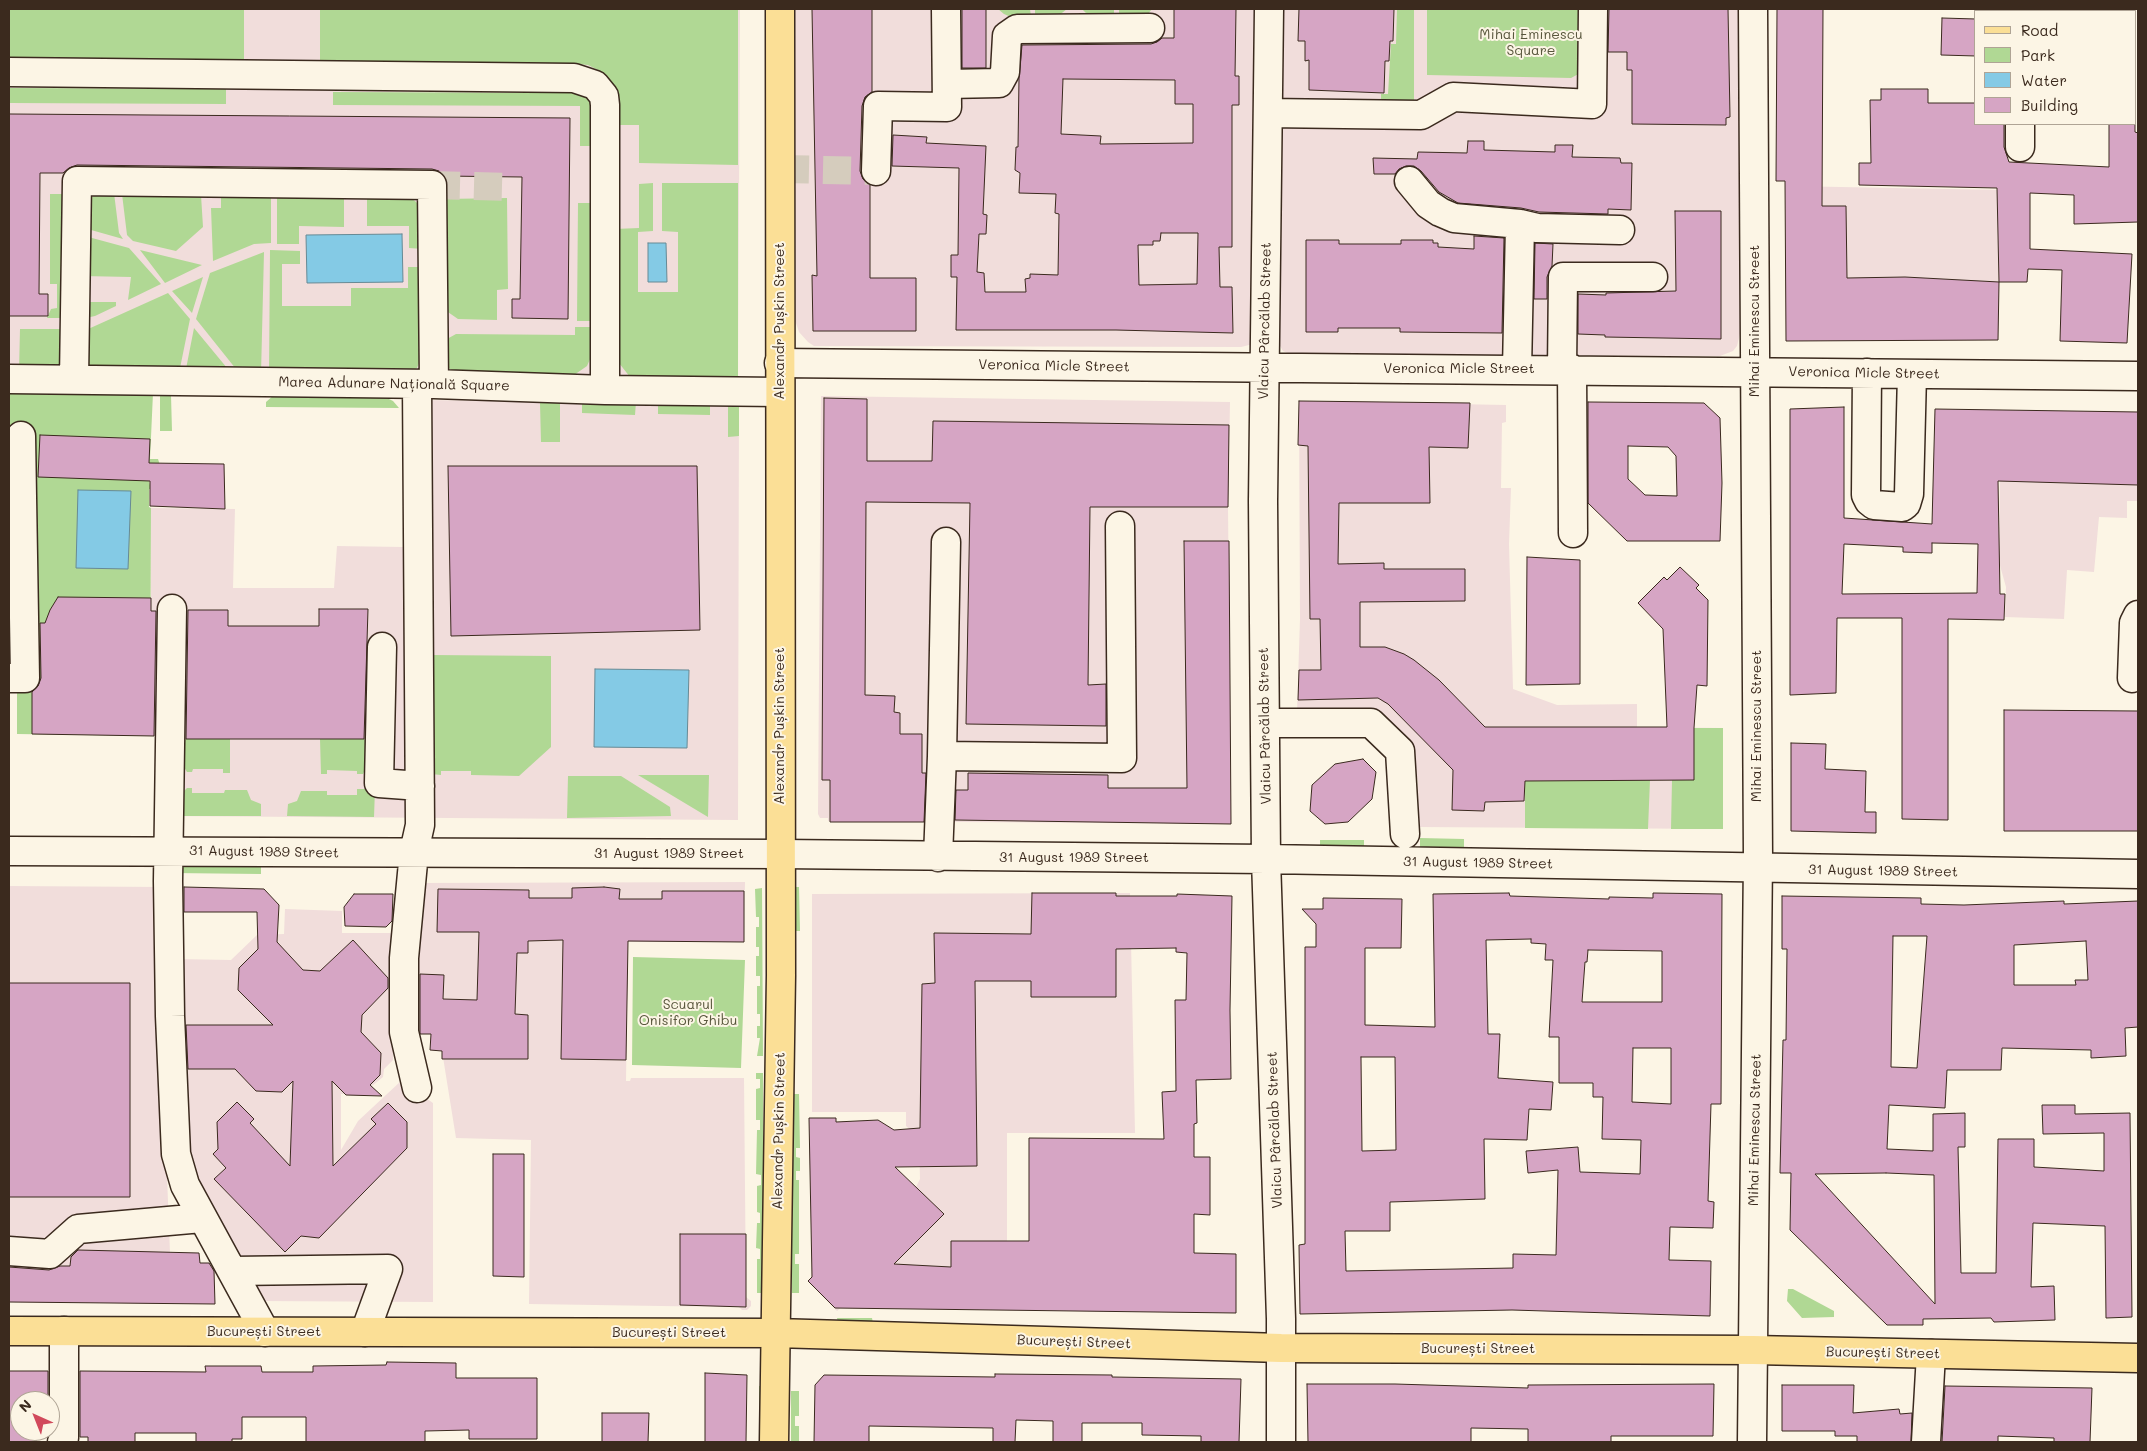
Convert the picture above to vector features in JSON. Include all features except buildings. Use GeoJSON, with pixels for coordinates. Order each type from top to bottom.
{"type":"FeatureCollection","features":[{"type":"Feature","properties":{"kind":"main road","name":"Alexandr Pușkin Street"},"geometry":{"type":"LineString","coordinates":[[774,1442],[781,854],[780,9]]}},
{"type":"Feature","properties":{"kind":"main road","name":"București Street"},"geometry":{"type":"LineString","coordinates":[[9,1331],[776,1333],[1281,1348],[1753,1350],[2138,1358]]}},
{"type":"Feature","properties":{"kind":"street"},"geometry":{"type":"LineString","coordinates":[[876,171],[878,106],[948,107],[946,9]]}},
{"type":"Feature","properties":{"kind":"street","name":"Vlaicu Pârcălab Street"},"geometry":{"type":"LineString","coordinates":[[1269,9],[1263,501],[1266,859],[1281,1348],[1281,1442]]}},
{"type":"Feature","properties":{"kind":"street"},"geometry":{"type":"LineString","coordinates":[[1268,113],[1421,114],[1454,97],[1592,104],[1593,9]]}},
{"type":"Feature","properties":{"kind":"street","name":"Mihai Eminescu Street"},"geometry":{"type":"LineString","coordinates":[[1752,1442],[1758,869],[1753,9]]}},
{"type":"Feature","properties":{"kind":"street"},"geometry":{"type":"LineString","coordinates":[[948,84],[999,83],[1006,72],[1007,36],[1017,29],[1150,28]]}},
{"type":"Feature","properties":{"kind":"street"},"geometry":{"type":"LineString","coordinates":[[9,72],[574,78],[595,85],[604,96],[605,105],[605,390]]}},
{"type":"Feature","properties":{"kind":"street"},"geometry":{"type":"LineString","coordinates":[[74,379],[77,181],[432,185],[426,384],[420,825],[414,852],[404,958],[404,1032],[417,1088]]}},
{"type":"Feature","properties":{"kind":"street"},"geometry":{"type":"LineString","coordinates":[[1409,182],[1428,204],[1454,218],[1520,224],[1537,228],[1620,230]]}},
{"type":"Feature","properties":{"kind":"street"},"geometry":{"type":"LineString","coordinates":[[1517,370],[1520,224]]}},
{"type":"Feature","properties":{"kind":"street"},"geometry":{"type":"LineString","coordinates":[[1573,533],[1563,277],[1653,277]]}},
{"type":"Feature","properties":{"kind":"street","name":"Veronica Micle Street"},"geometry":{"type":"LineString","coordinates":[[779,363],[2138,376]]}},
{"type":"Feature","properties":{"kind":"street"},"geometry":{"type":"LineString","coordinates":[[1867,373],[1866,495],[1874,505],[1902,507],[1906,504],[1909,494],[1912,374]]}},
{"type":"Feature","properties":{"kind":"street","name":"Marea Adunare Națională Square"},"geometry":{"type":"LineString","coordinates":[[9,379],[426,384],[605,390],[779,392]]}},
{"type":"Feature","properties":{"kind":"street"},"geometry":{"type":"LineString","coordinates":[[9,678],[25,678],[16,525],[21,436]]}},
{"type":"Feature","properties":{"kind":"street"},"geometry":{"type":"LineString","coordinates":[[942,756],[1122,758],[1120,526]]}},
{"type":"Feature","properties":{"kind":"street"},"geometry":{"type":"LineString","coordinates":[[938,857],[946,542]]}},
{"type":"Feature","properties":{"kind":"street"},"geometry":{"type":"LineString","coordinates":[[172,609],[169,850],[170,1016],[176,1154],[185,1185],[265,1332]]}},
{"type":"Feature","properties":{"kind":"street"},"geometry":{"type":"LineString","coordinates":[[2132,678],[2134,623],[2138,616]]}},
{"type":"Feature","properties":{"kind":"street"},"geometry":{"type":"LineString","coordinates":[[382,648],[379,783],[420,786]]}},
{"type":"Feature","properties":{"kind":"street"},"geometry":{"type":"LineString","coordinates":[[1265,723],[1371,724],[1400,752],[1405,834]]}},
{"type":"Feature","properties":{"kind":"street","name":"31 August 1989 Street"},"geometry":{"type":"LineString","coordinates":[[9,851],[169,850],[1266,859],[1758,869],[2138,874]]}},
{"type":"Feature","properties":{"kind":"street"},"geometry":{"type":"LineString","coordinates":[[9,1251],[50,1254],[78,1230],[202,1218]]}},
{"type":"Feature","properties":{"kind":"street"},"geometry":{"type":"LineString","coordinates":[[233,1271],[388,1269],[365,1332]]}},
{"type":"Feature","properties":{"kind":"street"},"geometry":{"type":"LineString","coordinates":[[62,1442],[64,1438],[64,1332]]}},
{"type":"Feature","properties":{"kind":"street"},"geometry":{"type":"LineString","coordinates":[[1926,1442],[1931,1354]]}},
{"type":"Feature","properties":{"kind":"shaded area"},"geometry":{"type":"Polygon","coordinates":[[[9,9],[740,9],[738,379],[9,373],[9,9]]]}},
{"type":"Feature","properties":{"kind":"shaded area"},"geometry":{"type":"Polygon","coordinates":[[[795,9],[1259,9],[1253,344],[1241,347],[814,346],[808,342],[799,332],[795,320],[795,9]]]}},
{"type":"Feature","properties":{"kind":"shaded area"},"geometry":{"type":"Polygon","coordinates":[[[1279,9],[1741,9],[1741,330],[1737,346],[1733,351],[1720,356],[1292,355],[1283,351],[1277,341],[1279,9]]]}},
{"type":"Feature","properties":{"kind":"shaded area"},"geometry":{"type":"Polygon","coordinates":[[[1787,186],[2003,190],[1997,209],[1998,340],[1786,341],[1787,186]]]}},
{"type":"Feature","properties":{"kind":"shaded area"},"geometry":{"type":"Polygon","coordinates":[[[821,396],[1230,402],[1228,507],[1231,824],[828,821],[828,818],[820,818],[818,814],[821,396]]]}},
{"type":"Feature","properties":{"kind":"shaded area"},"geometry":{"type":"Polygon","coordinates":[[[403,400],[739,402],[738,820],[162,816],[161,736],[150,736],[151,508],[235,509],[233,588],[334,588],[337,546],[403,547],[403,400]]]}},
{"type":"Feature","properties":{"kind":"shaded area"},"geometry":{"type":"Polygon","coordinates":[[[1299,401],[1506,405],[1506,422],[1502,423],[1501,488],[1511,488],[1509,544],[1513,689],[1557,705],[1637,704],[1637,727],[1723,728],[1723,829],[1419,827],[1418,782],[1416,771],[1404,743],[1297,712],[1300,619],[1299,401]]]}},
{"type":"Feature","properties":{"kind":"shaded area"},"geometry":{"type":"Polygon","coordinates":[[[2001,410],[2138,412],[2138,501],[2127,501],[2127,518],[2099,517],[2094,572],[2067,570],[2064,619],[2005,617],[2006,587],[1999,562],[2001,410]]]}},
{"type":"Feature","properties":{"kind":"shaded area"},"geometry":{"type":"Polygon","coordinates":[[[745,882],[744,942],[628,942],[626,1081],[630,1081],[631,1078],[744,1078],[746,1297],[751,1301],[751,1306],[747,1310],[742,1310],[738,1306],[727,1305],[727,1307],[529,1304],[531,1140],[456,1138],[442,1051],[430,1050],[431,1034],[413,1033],[417,883],[745,882]]]}},
{"type":"Feature","properties":{"kind":"shaded area"},"geometry":{"type":"Polygon","coordinates":[[[9,886],[162,887],[160,996],[170,1253],[199,1253],[200,1263],[214,1263],[215,1304],[9,1302],[9,886]]]}},
{"type":"Feature","properties":{"kind":"shaded area"},"geometry":{"type":"Polygon","coordinates":[[[1130,893],[1135,1133],[1007,1133],[1007,1310],[846,1308],[843,1306],[837,1311],[808,1281],[814,1276],[810,1166],[864,1167],[906,1197],[916,1187],[920,1179],[919,1138],[906,1126],[906,1112],[812,1112],[812,894],[1130,893]]]}},
{"type":"Feature","properties":{"kind":"shaded area"},"geometry":{"type":"Polygon","coordinates":[[[285,909],[342,911],[342,933],[390,933],[393,935],[393,1060],[384,1069],[383,1077],[362,1094],[341,1094],[341,1150],[358,1121],[401,1081],[433,1103],[433,1302],[258,1301],[182,1172],[176,959],[231,960],[257,935],[284,934],[285,909]]]}},
{"type":"Feature","properties":{"kind":"green space"},"geometry":{"type":"Polygon","coordinates":[[[9,9],[244,9],[244,60],[9,59],[9,9]]]}},
{"type":"Feature","properties":{"kind":"green space"},"geometry":{"type":"Polygon","coordinates":[[[320,9],[738,9],[738,165],[639,163],[639,125],[614,125],[612,85],[600,71],[588,65],[320,62],[320,9]]]}},
{"type":"Feature","properties":{"kind":"green space"},"geometry":{"type":"Polygon","coordinates":[[[998,9],[1030,9],[1031,17],[1011,17],[998,9]]]}},
{"type":"Feature","properties":{"kind":"green space"},"geometry":{"type":"Polygon","coordinates":[[[1035,9],[1067,9],[1058,16],[1035,17],[1035,9]]]}},
{"type":"Feature","properties":{"kind":"green space"},"geometry":{"type":"Polygon","coordinates":[[[1082,9],[1114,9],[1114,18],[1088,15],[1082,9]]]}},
{"type":"Feature","properties":{"kind":"green space"},"geometry":{"type":"Polygon","coordinates":[[[1119,9],[1152,9],[1147,15],[1119,18],[1119,9]]]}},
{"type":"Feature","properties":{"kind":"green space"},"geometry":{"type":"Polygon","coordinates":[[[1397,9],[1414,9],[1414,103],[1381,106],[1381,94],[1388,94],[1391,44],[1396,44],[1397,9]]]}},
{"type":"Feature","properties":{"kind":"green space","name":"Mihai Eminescu Square"},"geometry":{"type":"Polygon","coordinates":[[[1427,9],[1584,9],[1584,71],[1571,78],[1427,75],[1427,9]]]}},
{"type":"Feature","properties":{"kind":"green space"},"geometry":{"type":"Polygon","coordinates":[[[9,88],[226,89],[226,104],[9,103],[9,88]]]}},
{"type":"Feature","properties":{"kind":"green space"},"geometry":{"type":"Polygon","coordinates":[[[333,92],[578,93],[592,98],[593,146],[580,146],[580,106],[333,105],[333,92]]]}},
{"type":"Feature","properties":{"kind":"green space"},"geometry":{"type":"Polygon","coordinates":[[[653,183],[653,231],[638,232],[638,292],[678,292],[678,232],[662,231],[662,183],[738,183],[738,379],[630,377],[619,363],[616,352],[615,229],[639,228],[639,184],[653,183]]]}},
{"type":"Feature","properties":{"kind":"green space"},"geometry":{"type":"Polygon","coordinates":[[[114,193],[119,233],[123,239],[84,228],[88,200],[97,194],[114,193]]]}},
{"type":"Feature","properties":{"kind":"green space"},"geometry":{"type":"Polygon","coordinates":[[[277,193],[344,193],[344,227],[299,226],[299,244],[277,244],[277,193]]]}},
{"type":"Feature","properties":{"kind":"green space"},"geometry":{"type":"Polygon","coordinates":[[[367,193],[406,196],[419,205],[423,249],[409,248],[409,226],[367,226],[367,193]]]}},
{"type":"Feature","properties":{"kind":"green space"},"geometry":{"type":"Polygon","coordinates":[[[50,194],[66,194],[71,318],[47,318],[51,309],[57,308],[57,284],[50,284],[50,194]]]}},
{"type":"Feature","properties":{"kind":"green space"},"geometry":{"type":"Polygon","coordinates":[[[122,194],[201,195],[203,227],[176,251],[133,241],[127,235],[122,194]]]}},
{"type":"Feature","properties":{"kind":"green space"},"geometry":{"type":"Polygon","coordinates":[[[271,194],[271,243],[254,244],[213,261],[211,208],[221,208],[221,196],[271,194]]]}},
{"type":"Feature","properties":{"kind":"green space"},"geometry":{"type":"Polygon","coordinates":[[[507,198],[508,289],[497,290],[497,320],[458,319],[445,310],[443,199],[507,198]]]}},
{"type":"Feature","properties":{"kind":"green space"},"geometry":{"type":"Polygon","coordinates":[[[578,203],[592,203],[591,321],[577,321],[578,203]]]}},
{"type":"Feature","properties":{"kind":"green space"},"geometry":{"type":"Polygon","coordinates":[[[81,235],[129,248],[161,284],[128,300],[131,277],[82,276],[81,235]]]}},
{"type":"Feature","properties":{"kind":"green space"},"geometry":{"type":"Polygon","coordinates":[[[140,250],[202,265],[165,283],[140,250]]]}},
{"type":"Feature","properties":{"kind":"green space"},"geometry":{"type":"Polygon","coordinates":[[[270,250],[300,251],[300,264],[282,264],[282,306],[351,306],[351,288],[408,288],[408,267],[422,267],[421,358],[417,368],[408,373],[269,374],[270,250]]]}},
{"type":"Feature","properties":{"kind":"green space"},"geometry":{"type":"Polygon","coordinates":[[[264,252],[261,374],[240,374],[196,319],[210,273],[264,252]]]}},
{"type":"Feature","properties":{"kind":"green space"},"geometry":{"type":"Polygon","coordinates":[[[203,277],[192,313],[172,291],[203,277]]]}},
{"type":"Feature","properties":{"kind":"green space"},"geometry":{"type":"Polygon","coordinates":[[[168,293],[190,319],[179,373],[90,367],[87,361],[86,330],[168,293]]]}},
{"type":"Feature","properties":{"kind":"green space"},"geometry":{"type":"Polygon","coordinates":[[[83,302],[116,302],[116,306],[95,316],[81,319],[83,302]]]}},
{"type":"Feature","properties":{"kind":"green space"},"geometry":{"type":"Polygon","coordinates":[[[575,327],[592,327],[591,357],[587,366],[574,375],[457,373],[445,366],[447,339],[456,334],[575,335],[575,327]]]}},
{"type":"Feature","properties":{"kind":"green space"},"geometry":{"type":"Polygon","coordinates":[[[194,328],[232,374],[185,374],[194,328]]]}},
{"type":"Feature","properties":{"kind":"green space"},"geometry":{"type":"Polygon","coordinates":[[[20,329],[69,329],[69,373],[19,373],[20,329]]]}},
{"type":"Feature","properties":{"kind":"green space"},"geometry":{"type":"Polygon","coordinates":[[[9,391],[153,393],[150,459],[158,459],[160,465],[149,481],[151,489],[149,489],[149,507],[151,508],[150,736],[17,734],[17,428],[9,431],[9,391]]]}},
{"type":"Feature","properties":{"kind":"green space"},"geometry":{"type":"Polygon","coordinates":[[[160,395],[171,395],[172,431],[160,431],[160,395]]]}},
{"type":"Feature","properties":{"kind":"green space"},"geometry":{"type":"Polygon","coordinates":[[[274,395],[385,397],[393,401],[399,408],[266,407],[266,402],[274,395]]]}},
{"type":"Feature","properties":{"kind":"green space"},"geometry":{"type":"Polygon","coordinates":[[[582,401],[636,402],[635,415],[582,413],[582,401]]]}},
{"type":"Feature","properties":{"kind":"green space"},"geometry":{"type":"Polygon","coordinates":[[[560,402],[560,442],[541,442],[540,403],[560,402]]]}},
{"type":"Feature","properties":{"kind":"green space"},"geometry":{"type":"Polygon","coordinates":[[[658,402],[710,403],[710,415],[658,414],[658,402]]]}},
{"type":"Feature","properties":{"kind":"green space"},"geometry":{"type":"Polygon","coordinates":[[[728,402],[739,402],[739,436],[728,437],[728,402]]]}},
{"type":"Feature","properties":{"kind":"green space"},"geometry":{"type":"Polygon","coordinates":[[[432,655],[551,656],[551,747],[519,776],[471,775],[471,771],[441,771],[441,775],[431,774],[432,655]]]}},
{"type":"Feature","properties":{"kind":"green space"},"geometry":{"type":"Polygon","coordinates":[[[1694,728],[1723,728],[1723,829],[1671,829],[1672,780],[1694,780],[1694,728]]]}},
{"type":"Feature","properties":{"kind":"green space"},"geometry":{"type":"Polygon","coordinates":[[[184,739],[230,739],[230,773],[223,773],[223,769],[193,769],[192,772],[187,772],[176,747],[184,747],[184,739]]]}},
{"type":"Feature","properties":{"kind":"green space"},"geometry":{"type":"Polygon","coordinates":[[[320,739],[365,739],[365,748],[375,749],[363,774],[357,774],[357,771],[327,770],[327,774],[321,774],[320,739]]]}},
{"type":"Feature","properties":{"kind":"green space"},"geometry":{"type":"Polygon","coordinates":[[[638,775],[709,775],[708,817],[638,775]]]}},
{"type":"Feature","properties":{"kind":"green space"},"geometry":{"type":"Polygon","coordinates":[[[568,776],[621,776],[670,807],[671,816],[567,818],[568,776]]]}},
{"type":"Feature","properties":{"kind":"green space"},"geometry":{"type":"Polygon","coordinates":[[[1650,780],[1648,829],[1525,828],[1525,781],[1650,780]]]}},
{"type":"Feature","properties":{"kind":"green space"},"geometry":{"type":"Polygon","coordinates":[[[187,788],[192,788],[192,793],[224,793],[225,790],[247,790],[251,800],[261,804],[261,816],[175,816],[175,800],[187,788]]]}},
{"type":"Feature","properties":{"kind":"green space"},"geometry":{"type":"Polygon","coordinates":[[[357,789],[375,789],[374,817],[287,816],[288,804],[297,801],[301,791],[327,791],[327,795],[357,795],[357,789]]]}},
{"type":"Feature","properties":{"kind":"green space"},"geometry":{"type":"Polygon","coordinates":[[[1420,838],[1464,839],[1464,847],[1420,847],[1420,838]]]}},
{"type":"Feature","properties":{"kind":"green space"},"geometry":{"type":"Polygon","coordinates":[[[1320,840],[1364,840],[1364,849],[1320,848],[1320,840]]]}},
{"type":"Feature","properties":{"kind":"green space"},"geometry":{"type":"Polygon","coordinates":[[[172,862],[261,863],[261,874],[172,873],[172,862]]]}},
{"type":"Feature","properties":{"kind":"green space"},"geometry":{"type":"Polygon","coordinates":[[[792,887],[799,887],[800,931],[793,931],[792,887]]]}},
{"type":"Feature","properties":{"kind":"green space"},"geometry":{"type":"Polygon","coordinates":[[[762,888],[763,1056],[757,1056],[760,1038],[757,1038],[757,1026],[760,1026],[760,1014],[757,1014],[757,986],[760,986],[760,976],[756,976],[756,956],[759,956],[759,947],[756,947],[756,927],[759,927],[759,917],[756,917],[755,889],[762,888]]]}},
{"type":"Feature","properties":{"kind":"green space","name":"Scuarul Onisifor Ghibu"},"geometry":{"type":"Polygon","coordinates":[[[633,957],[745,960],[741,1068],[632,1065],[633,957]]]}},
{"type":"Feature","properties":{"kind":"green space"},"geometry":{"type":"Polygon","coordinates":[[[756,1073],[763,1073],[764,1293],[757,1293],[757,1259],[760,1259],[760,1249],[756,1248],[757,1223],[760,1223],[760,1213],[757,1212],[757,1186],[761,1185],[761,1175],[756,1174],[757,1130],[760,1130],[760,1120],[756,1120],[756,1089],[760,1088],[760,1079],[756,1079],[756,1073]]]}},
{"type":"Feature","properties":{"kind":"green space"},"geometry":{"type":"Polygon","coordinates":[[[792,1094],[799,1094],[800,1148],[796,1148],[796,1157],[800,1158],[800,1171],[796,1171],[796,1180],[799,1180],[799,1254],[795,1254],[795,1264],[799,1264],[799,1293],[792,1293],[792,1094]]]}},
{"type":"Feature","properties":{"kind":"green space"},"geometry":{"type":"Polygon","coordinates":[[[1788,1289],[1793,1289],[1834,1311],[1834,1317],[1802,1318],[1787,1301],[1788,1289]]]}},
{"type":"Feature","properties":{"kind":"green space"},"geometry":{"type":"Polygon","coordinates":[[[837,1318],[872,1318],[873,1323],[838,1323],[837,1318]]]}},
{"type":"Feature","properties":{"kind":"green space"},"geometry":{"type":"Polygon","coordinates":[[[759,1386],[763,1386],[762,1442],[759,1442],[759,1386]]]}},
{"type":"Feature","properties":{"kind":"green space"},"geometry":{"type":"Polygon","coordinates":[[[791,1391],[799,1391],[799,1416],[795,1416],[795,1426],[799,1426],[799,1442],[791,1442],[791,1391]]]}},
{"type":"Feature","properties":{"kind":"water"},"geometry":{"type":"Polygon","coordinates":[[[402,234],[403,282],[307,283],[306,235],[402,234]]]}},
{"type":"Feature","properties":{"kind":"water"},"geometry":{"type":"Polygon","coordinates":[[[648,243],[666,243],[667,282],[648,282],[648,243]]]}},
{"type":"Feature","properties":{"kind":"water"},"geometry":{"type":"Polygon","coordinates":[[[78,490],[131,491],[128,569],[76,568],[78,490]]]}},
{"type":"Feature","properties":{"kind":"water"},"geometry":{"type":"Polygon","coordinates":[[[595,669],[689,670],[687,748],[594,747],[595,669]]]}},
{"type":"Feature","properties":{"kind":"tunnel"},"geometry":{"type":"LineString","coordinates":[[781,169],[876,171]]}},
{"type":"Feature","properties":{"kind":"tunnel"},"geometry":{"type":"LineString","coordinates":[[432,185],[509,187]]}}]}
